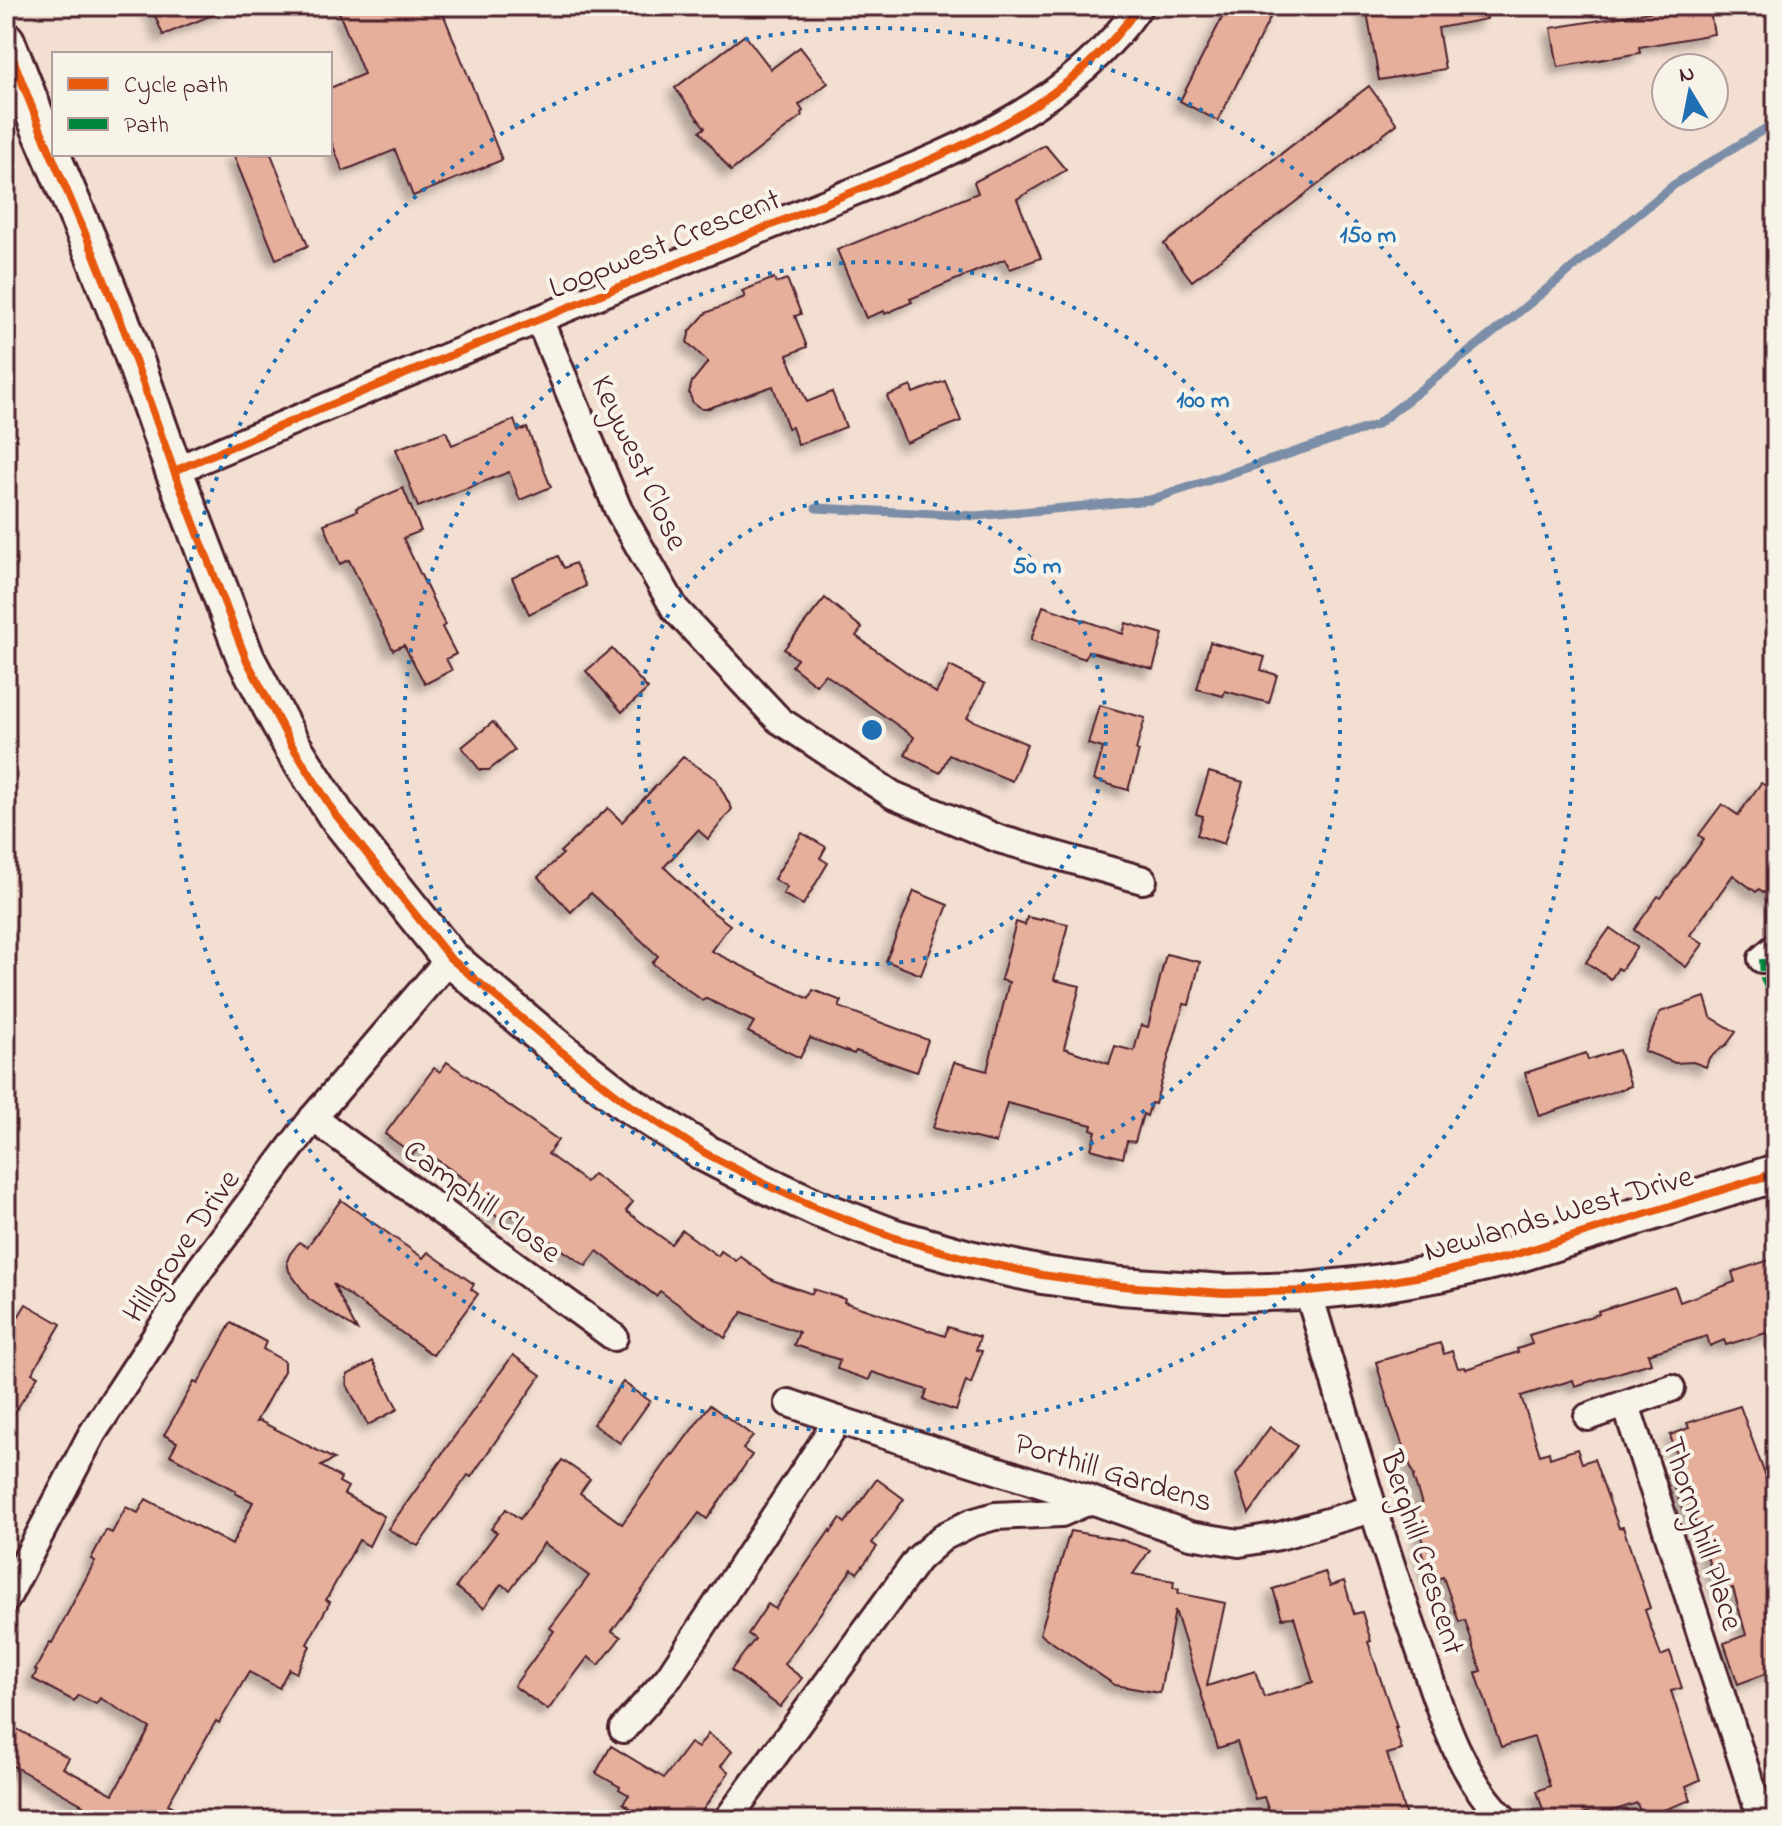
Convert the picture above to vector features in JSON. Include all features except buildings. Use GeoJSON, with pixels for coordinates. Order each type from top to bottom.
{"type":"FeatureCollection","features":[{"type":"Feature","properties":{"kind":"street","name":"Loopwest Crescent"},"geometry":{"type":"LineString","coordinates":[[174,471],[382,382],[893,175],[991,131],[1040,103],[1087,68],[1124,29],[1139,6]]}},
{"type":"Feature","properties":{"kind":"street","name":"Newlands West Drive"},"geometry":{"type":"LineString","coordinates":[[6,41],[120,318],[246,659],[291,744],[336,815],[450,958],[627,1103],[705,1153],[819,1209],[895,1238],[969,1259],[1042,1275],[1121,1286],[1224,1293],[1308,1291],[1439,1273],[1507,1257],[1776,1173]]}},
{"type":"Feature","properties":{"kind":"street","name":"Keywest Close"},"geometry":{"type":"LineString","coordinates":[[539,319],[618,509],[675,609],[779,720],[893,795],[999,839],[1143,880]]}},
{"type":"Feature","properties":{"kind":"street","name":"Hillgrove Drive"},"geometry":{"type":"LineString","coordinates":[[6,1599],[92,1434],[200,1269],[313,1118],[450,958]]}},
{"type":"Feature","properties":{"kind":"street","name":"Camphill Close"},"geometry":{"type":"LineString","coordinates":[[313,1118],[614,1337]]}},
{"type":"Feature","properties":{"kind":"street","name":"Berghill Crescent"},"geometry":{"type":"LineString","coordinates":[[1308,1291],[1372,1509],[1449,1733],[1482,1796],[1505,1820]]}},
{"type":"Feature","properties":{"kind":"street","name":"Thornyhill Place"},"geometry":{"type":"LineString","coordinates":[[1588,1417],[1671,1388]]}},
{"type":"Feature","properties":{"kind":"street","name":"Porthill Gardens"},"geometry":{"type":"LineString","coordinates":[[789,1403],[1190,1535],[1239,1543],[1279,1536],[1372,1509]]}},
{"type":"Feature","properties":{"kind":"street","name":"Thornyhill Place"},"geometry":{"type":"LineString","coordinates":[[1626,1405],[1762,1820]]}},
{"type":"Feature","properties":{"kind":"street"},"geometry":{"type":"LineString","coordinates":[[623,1729],[669,1677],[838,1420]]}},
{"type":"Feature","properties":{"kind":"street"},"geometry":{"type":"LineString","coordinates":[[727,1820],[926,1551],[943,1537],[971,1523],[995,1516],[1061,1513],[1091,1500]]}},
{"type":"Feature","properties":{"kind":"waterway"},"geometry":{"type":"LineString","coordinates":[[816,508],[976,516],[1150,500],[1376,425],[1675,184],[1776,122]]}},
{"type":"Feature","properties":{"kind":"marked path"},"geometry":{"type":"LineString","coordinates":[[1762,959],[1763,978],[1776,1010]]}},
{"type":"Feature","properties":{"kind":"cycle path"},"geometry":{"type":"LineString","coordinates":[[174,471],[960,146],[1041,101],[1077,74],[1110,43],[1139,6]]}},
{"type":"Feature","properties":{"kind":"cycle path"},"geometry":{"type":"LineString","coordinates":[[6,41],[125,332],[246,659],[291,744],[336,815],[450,958],[627,1103],[705,1153],[819,1209],[895,1238],[969,1259],[1042,1275],[1121,1286],[1224,1293],[1308,1291],[1439,1273],[1507,1257],[1776,1173]]}}]}
